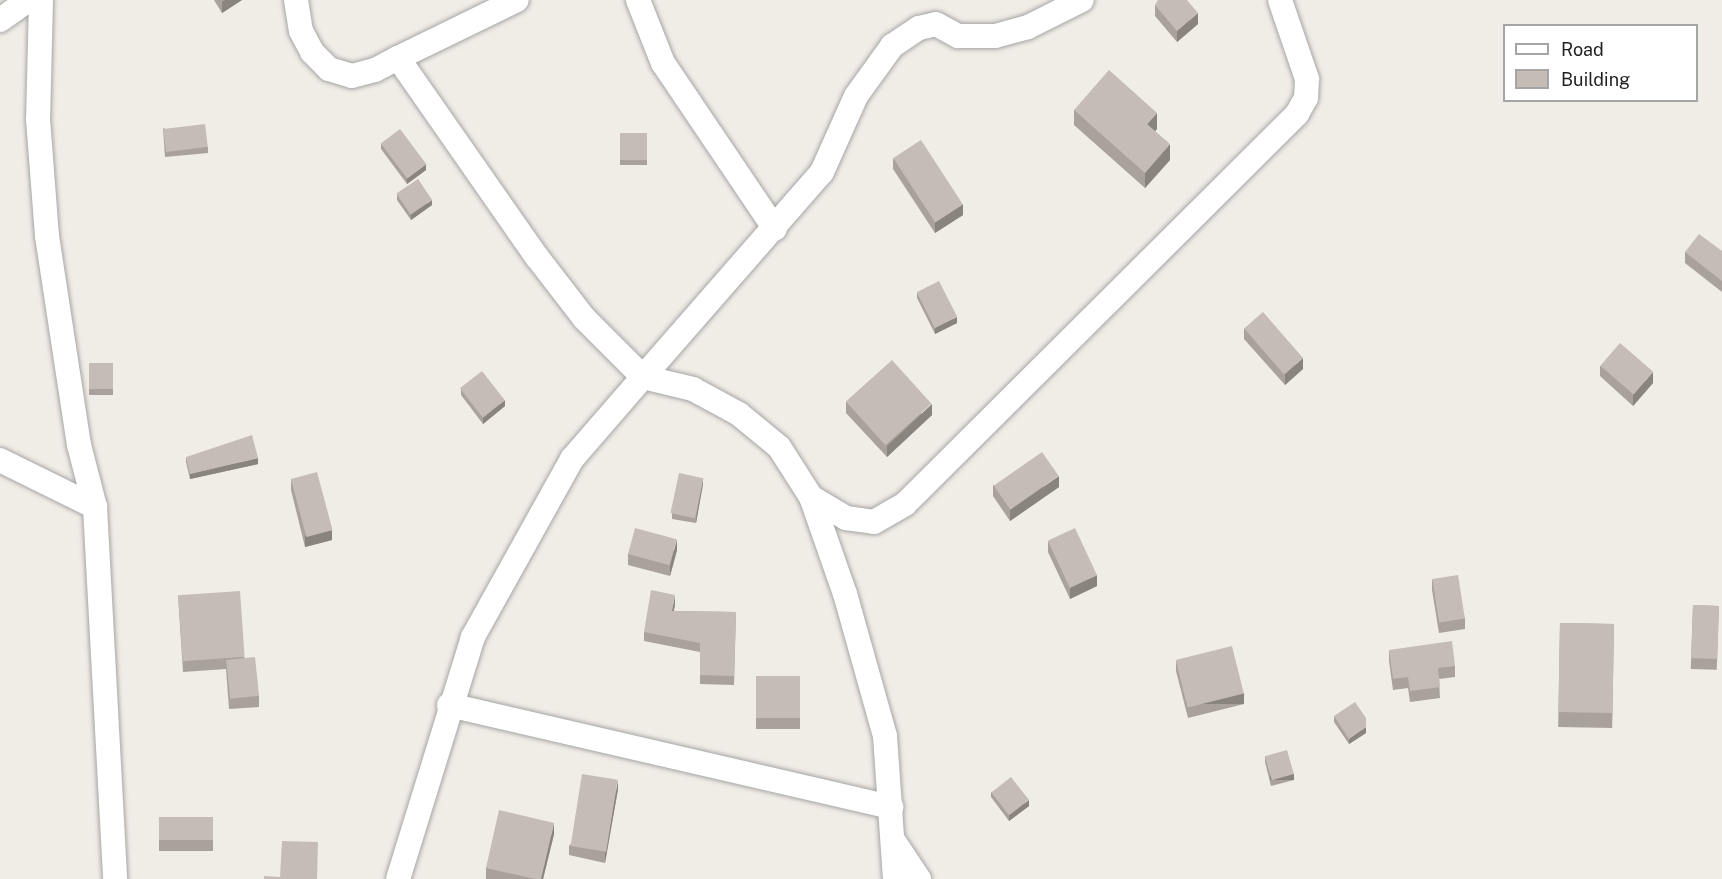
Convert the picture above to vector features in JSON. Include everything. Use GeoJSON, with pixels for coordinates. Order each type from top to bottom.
{"type":"FeatureCollection","features":[{"type":"Feature","properties":{"kind":"street"},"geometry":{"type":"LineString","coordinates":[[0,20],[30,0]]}},
{"type":"Feature","properties":{"kind":"street"},"geometry":{"type":"LineString","coordinates":[[41,0],[38,119],[47,236],[77,435],[95,507],[116,879]]}},
{"type":"Feature","properties":{"kind":"street"},"geometry":{"type":"LineString","coordinates":[[296,0],[301,30],[312,52],[329,69],[352,76],[375,70],[517,0]]}},
{"type":"Feature","properties":{"kind":"street"},"geometry":{"type":"LineString","coordinates":[[638,0],[663,63],[775,230]]}},
{"type":"Feature","properties":{"kind":"street"},"geometry":{"type":"LineString","coordinates":[[398,879],[449,705],[473,637],[572,459],[775,230],[822,172],[856,96],[892,46],[919,28],[936,24],[958,36],[995,36],[1028,27],[1082,0]]}},
{"type":"Feature","properties":{"kind":"street"},"geometry":{"type":"LineString","coordinates":[[811,497],[846,518],[874,522],[905,504],[1297,114],[1306,98],[1307,79],[1280,0]]}},
{"type":"Feature","properties":{"kind":"street"},"geometry":{"type":"LineString","coordinates":[[398,58],[537,257],[584,318],[643,377],[693,389],[739,414],[779,447],[811,497],[844,594],[885,736],[895,879]]}},
{"type":"Feature","properties":{"kind":"street"},"geometry":{"type":"LineString","coordinates":[[0,460],[95,507]]}},
{"type":"Feature","properties":{"kind":"street"},"geometry":{"type":"LineString","coordinates":[[449,705],[891,807]]}},
{"type":"Feature","properties":{"kind":"street"},"geometry":{"type":"LineString","coordinates":[[893,840],[919,879]]}},
{"type":"Feature","properties":{"kind":"building"},"geometry":{"type":"Polygon","coordinates":[[[1158,0],[1187,0],[1198,13],[1177,31],[1155,5],[1158,0]]]}},
{"type":"Feature","properties":{"kind":"building"},"geometry":{"type":"Polygon","coordinates":[[[1109,70],[1157,113],[1147,124],[1170,144],[1145,173],[1074,110],[1109,70]]]}},
{"type":"Feature","properties":{"kind":"building"},"geometry":{"type":"Polygon","coordinates":[[[205,124],[208,147],[166,152],[163,129],[205,124]]]}},
{"type":"Feature","properties":{"kind":"building"},"geometry":{"type":"Polygon","coordinates":[[[400,129],[426,164],[407,179],[381,143],[400,129]]]}},
{"type":"Feature","properties":{"kind":"building"},"geometry":{"type":"Polygon","coordinates":[[[620,133],[647,133],[647,160],[620,160],[620,133]]]}},
{"type":"Feature","properties":{"kind":"building"},"geometry":{"type":"Polygon","coordinates":[[[921,140],[963,205],[935,223],[893,158],[921,140]]]}},
{"type":"Feature","properties":{"kind":"building"},"geometry":{"type":"Polygon","coordinates":[[[418,179],[432,200],[410,214],[396,194],[418,179]]]}},
{"type":"Feature","properties":{"kind":"building"},"geometry":{"type":"Polygon","coordinates":[[[1699,234],[1722,251],[1722,281],[1685,252],[1699,234]]]}},
{"type":"Feature","properties":{"kind":"building"},"geometry":{"type":"Polygon","coordinates":[[[939,281],[957,317],[935,328],[917,292],[939,281]]]}},
{"type":"Feature","properties":{"kind":"building"},"geometry":{"type":"Polygon","coordinates":[[[1263,312],[1303,358],[1284,374],[1244,328],[1263,312]]]}},
{"type":"Feature","properties":{"kind":"building"},"geometry":{"type":"Polygon","coordinates":[[[1620,343],[1653,372],[1634,395],[1600,366],[1620,343]]]}},
{"type":"Feature","properties":{"kind":"building"},"geometry":{"type":"Polygon","coordinates":[[[892,360],[931,404],[885,445],[846,401],[892,360]]]}},
{"type":"Feature","properties":{"kind":"building"},"geometry":{"type":"Polygon","coordinates":[[[89,363],[113,363],[113,389],[89,389],[89,363]]]}},
{"type":"Feature","properties":{"kind":"building"},"geometry":{"type":"Polygon","coordinates":[[[482,371],[505,400],[483,417],[460,388],[482,371]]]}},
{"type":"Feature","properties":{"kind":"building"},"geometry":{"type":"Polygon","coordinates":[[[252,435],[258,458],[190,474],[186,457],[252,435]]]}},
{"type":"Feature","properties":{"kind":"building"},"geometry":{"type":"Polygon","coordinates":[[[1042,452],[1059,476],[1010,510],[994,486],[1042,452]]]}},
{"type":"Feature","properties":{"kind":"building"},"geometry":{"type":"Polygon","coordinates":[[[317,472],[333,530],[306,537],[291,479],[317,472]]]}},
{"type":"Feature","properties":{"kind":"building"},"geometry":{"type":"Polygon","coordinates":[[[679,473],[703,478],[695,518],[670,513],[679,473]]]}},
{"type":"Feature","properties":{"kind":"building"},"geometry":{"type":"Polygon","coordinates":[[[635,528],[677,539],[670,565],[628,554],[635,528]]]}},
{"type":"Feature","properties":{"kind":"building"},"geometry":{"type":"Polygon","coordinates":[[[1075,528],[1097,575],[1070,588],[1048,541],[1075,528]]]}},
{"type":"Feature","properties":{"kind":"building"},"geometry":{"type":"Polygon","coordinates":[[[1458,575],[1465,618],[1439,623],[1432,579],[1458,575]]]}},
{"type":"Feature","properties":{"kind":"building"},"geometry":{"type":"Polygon","coordinates":[[[651,590],[675,595],[672,611],[736,612],[734,676],[700,675],[700,643],[644,632],[651,590]]]}},
{"type":"Feature","properties":{"kind":"building"},"geometry":{"type":"Polygon","coordinates":[[[240,591],[245,657],[183,661],[178,595],[240,591]]]}},
{"type":"Feature","properties":{"kind":"building"},"geometry":{"type":"Polygon","coordinates":[[[1693,605],[1719,606],[1717,659],[1691,658],[1693,605]]]}},
{"type":"Feature","properties":{"kind":"building"},"geometry":{"type":"Polygon","coordinates":[[[1560,623],[1614,624],[1612,713],[1558,712],[1560,623]]]}},
{"type":"Feature","properties":{"kind":"building"},"geometry":{"type":"Polygon","coordinates":[[[1452,641],[1455,666],[1438,668],[1440,687],[1410,691],[1408,677],[1393,679],[1389,650],[1452,641]]]}},
{"type":"Feature","properties":{"kind":"building"},"geometry":{"type":"Polygon","coordinates":[[[1232,646],[1244,694],[1188,708],[1176,660],[1232,646]]]}},
{"type":"Feature","properties":{"kind":"building"},"geometry":{"type":"Polygon","coordinates":[[[255,657],[259,696],[230,699],[226,660],[255,657]]]}},
{"type":"Feature","properties":{"kind":"building"},"geometry":{"type":"Polygon","coordinates":[[[756,676],[800,676],[800,718],[756,718],[756,676]]]}},
{"type":"Feature","properties":{"kind":"building"},"geometry":{"type":"Polygon","coordinates":[[[1355,702],[1366,718],[1366,727],[1349,739],[1334,716],[1355,702]]]}},
{"type":"Feature","properties":{"kind":"building"},"geometry":{"type":"Polygon","coordinates":[[[1287,750],[1294,774],[1272,780],[1265,756],[1287,750]]]}},
{"type":"Feature","properties":{"kind":"building"},"geometry":{"type":"Polygon","coordinates":[[[582,774],[618,780],[606,852],[571,846],[582,774]]]}},
{"type":"Feature","properties":{"kind":"building"},"geometry":{"type":"Polygon","coordinates":[[[1011,777],[1029,800],[1009,815],[991,792],[1011,777]]]}},
{"type":"Feature","properties":{"kind":"building"},"geometry":{"type":"Polygon","coordinates":[[[499,810],[554,823],[541,879],[486,868],[499,810]]]}},
{"type":"Feature","properties":{"kind":"building"},"geometry":{"type":"Polygon","coordinates":[[[159,817],[213,817],[213,840],[159,840],[159,817]]]}},
{"type":"Feature","properties":{"kind":"building"},"geometry":{"type":"Polygon","coordinates":[[[282,841],[318,842],[317,879],[264,879],[264,876],[280,877],[282,841]]]}}]}
